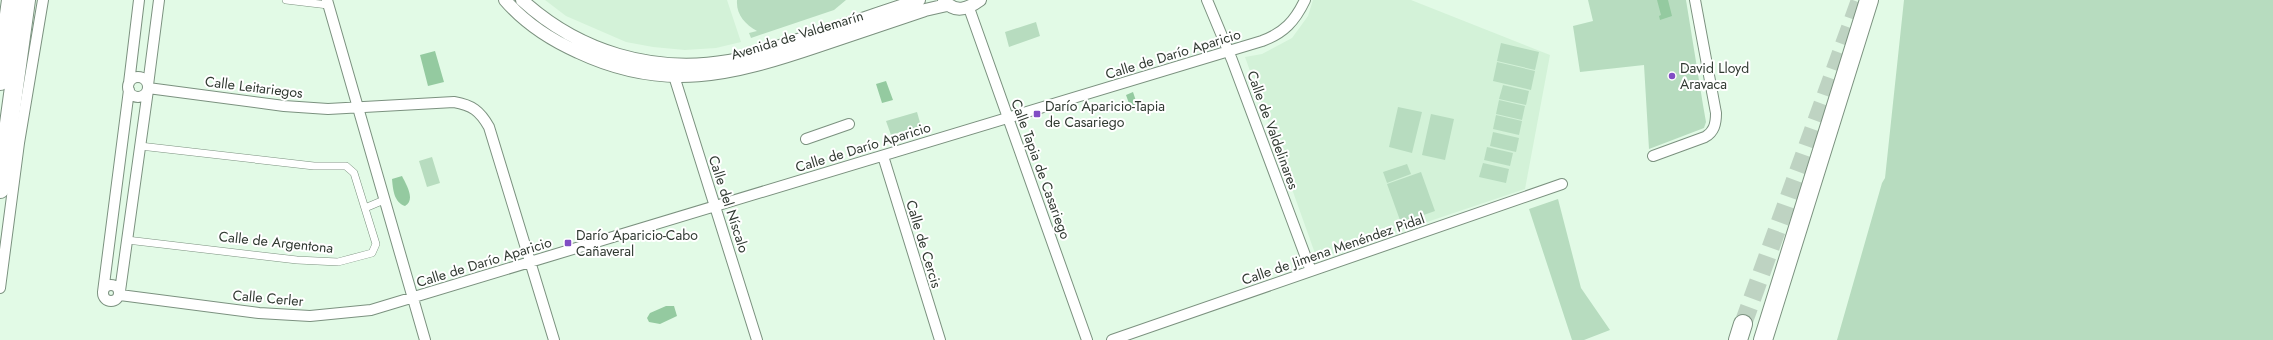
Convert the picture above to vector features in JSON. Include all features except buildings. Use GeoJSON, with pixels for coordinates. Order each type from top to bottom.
{"type":"FeatureCollection","features":[{"type":"Feature","properties":{"kind":"highway"},"geometry":{"type":"LineString","coordinates":[[0,81],[11,0]]}},
{"type":"Feature","properties":{"kind":"highway"},"geometry":{"type":"LineString","coordinates":[[0,189],[26,0]]}},
{"type":"Feature","properties":{"kind":"highway"},"geometry":{"type":"LineString","coordinates":[[21,42],[32,18],[35,0]]}},
{"type":"Feature","properties":{"kind":"highway"},"geometry":{"type":"LineString","coordinates":[[1763,340],[1869,0]]}},
{"type":"Feature","properties":{"kind":"street"},"geometry":{"type":"LineString","coordinates":[[0,288],[19,143],[42,0]]}},
{"type":"Feature","properties":{"kind":"street"},"geometry":{"type":"LineString","coordinates":[[139,0],[129,87],[132,95],[138,97],[144,95],[148,88]]}},
{"type":"Feature","properties":{"kind":"street"},"geometry":{"type":"LineString","coordinates":[[120,293],[159,0]]}},
{"type":"Feature","properties":{"kind":"street"},"geometry":{"type":"LineString","coordinates":[[286,0],[327,3],[425,340]]}},
{"type":"Feature","properties":{"kind":"street","name":"Avenida de Valdemarín"},"geometry":{"type":"LineString","coordinates":[[505,0],[532,25],[563,45],[594,60],[629,70],[674,76],[706,75],[760,66],[946,2]]}},
{"type":"Feature","properties":{"kind":"street","name":"Avenida de Valdemarín"},"geometry":{"type":"LineString","coordinates":[[522,0],[539,15],[566,34],[596,48],[652,63],[675,65],[705,64],[743,58],[919,0]]}},
{"type":"Feature","properties":{"kind":"street"},"geometry":{"type":"LineString","coordinates":[[946,2],[961,9],[969,8],[980,0]]}},
{"type":"Feature","properties":{"kind":"street","name":"Calle de Valdelinares"},"geometry":{"type":"LineString","coordinates":[[1207,0],[1229,51],[1311,271]]}},
{"type":"Feature","properties":{"kind":"street","name":"Calle de Darío Aparicio"},"geometry":{"type":"LineString","coordinates":[[413,298],[1276,36],[1294,19],[1305,0]]}},
{"type":"Feature","properties":{"kind":"street"},"geometry":{"type":"LineString","coordinates":[[1653,156],[1705,138],[1711,134],[1714,127],[1716,114],[1695,0]]}},
{"type":"Feature","properties":{"kind":"street","name":"Calle Tapia de Casariego"},"geometry":{"type":"LineString","coordinates":[[969,8],[1086,340]]}},
{"type":"Feature","properties":{"kind":"street","name":"Calle del Níscalo"},"geometry":{"type":"LineString","coordinates":[[674,76],[757,340]]}},
{"type":"Feature","properties":{"kind":"street"},"geometry":{"type":"LineString","coordinates":[[129,87],[133,79],[139,77],[145,80],[148,88]]}},
{"type":"Feature","properties":{"kind":"street","name":"Calle Cerler"},"geometry":{"type":"LineString","coordinates":[[129,87],[102,292],[104,298],[110,302],[116,300],[120,293],[259,313],[310,316],[371,310],[413,298]]}},
{"type":"Feature","properties":{"kind":"street","name":"Calle Leitariegos"},"geometry":{"type":"LineString","coordinates":[[148,88],[284,106],[328,110],[454,102],[468,104],[482,114],[489,127],[554,340]]}},
{"type":"Feature","properties":{"kind":"street"},"geometry":{"type":"LineString","coordinates":[[806,139],[849,124]]}},
{"type":"Feature","properties":{"kind":"street","name":"Calle de Argentona"},"geometry":{"type":"LineString","coordinates":[[127,240],[297,260],[338,262],[372,253],[376,244],[354,173],[346,166],[314,166],[140,146]]}},
{"type":"Feature","properties":{"kind":"street","name":"Calle de Cercis"},"geometry":{"type":"LineString","coordinates":[[883,156],[940,340]]}},
{"type":"Feature","properties":{"kind":"street","name":"Calle de Jimena Menéndez Pidal"},"geometry":{"type":"LineString","coordinates":[[1112,340],[1562,184]]}},
{"type":"Feature","properties":{"kind":"street"},"geometry":{"type":"LineString","coordinates":[[365,208],[384,200]]}},
{"type":"Feature","properties":{"kind":"shaded area"},"geometry":{"type":"Polygon","coordinates":[[[545,0],[727,0],[741,42],[716,48],[685,50],[653,47],[626,42],[566,16],[545,0]]]}},
{"type":"Feature","properties":{"kind":"shaded area"},"geometry":{"type":"Polygon","coordinates":[[[737,0],[846,0],[834,10],[751,38],[749,33],[757,31],[745,22],[740,15],[737,0]]]}},
{"type":"Feature","properties":{"kind":"shaded area"},"geometry":{"type":"Polygon","coordinates":[[[1313,0],[1411,0],[1550,55],[1525,189],[1317,259],[1245,57],[1262,54],[1292,38],[1308,16],[1313,0]]]}},
{"type":"Feature","properties":{"kind":"shaded area","name":"David Lloyd Aravaca"},"geometry":{"type":"Polygon","coordinates":[[[1588,0],[1686,0],[1706,122],[1704,128],[1649,149],[1644,65],[1580,72],[1573,26],[1593,21],[1588,0]]]}},
{"type":"Feature","properties":{"kind":"shaded area"},"geometry":{"type":"Polygon","coordinates":[[[1657,0],[1668,0],[1672,16],[1660,20],[1659,16],[1661,15],[1657,0]]]}},
{"type":"Feature","properties":{"kind":"shaded area"},"geometry":{"type":"Polygon","coordinates":[[[1904,0],[2273,0],[2273,340],[1837,340],[1882,183],[1885,178],[1904,0]]]}},
{"type":"Feature","properties":{"kind":"shaded area"},"geometry":{"type":"Polygon","coordinates":[[[1036,22],[1040,36],[1009,47],[1005,32],[1036,22]]]}},
{"type":"Feature","properties":{"kind":"shaded area"},"geometry":{"type":"Polygon","coordinates":[[[1501,43],[1539,52],[1535,70],[1497,61],[1501,43]]]}},
{"type":"Feature","properties":{"kind":"shaded area"},"geometry":{"type":"Polygon","coordinates":[[[435,51],[444,82],[428,86],[420,55],[435,51]]]}},
{"type":"Feature","properties":{"kind":"shaded area"},"geometry":{"type":"Polygon","coordinates":[[[1497,62],[1535,71],[1531,90],[1493,81],[1497,62]]]}},
{"type":"Feature","properties":{"kind":"shaded area"},"geometry":{"type":"Polygon","coordinates":[[[886,81],[893,100],[882,103],[876,84],[886,81]]]}},
{"type":"Feature","properties":{"kind":"shaded area"},"geometry":{"type":"Polygon","coordinates":[[[1503,85],[1529,91],[1526,105],[1499,99],[1503,85]]]}},
{"type":"Feature","properties":{"kind":"shaded area"},"geometry":{"type":"Polygon","coordinates":[[[1133,92],[1138,107],[1131,109],[1126,95],[1133,92]]]}},
{"type":"Feature","properties":{"kind":"shaded area"},"geometry":{"type":"Polygon","coordinates":[[[1499,100],[1525,106],[1522,120],[1496,114],[1499,100]]]}},
{"type":"Feature","properties":{"kind":"shaded area"},"geometry":{"type":"Polygon","coordinates":[[[1398,107],[1422,112],[1412,153],[1389,147],[1398,107]]]}},
{"type":"Feature","properties":{"kind":"shaded area"},"geometry":{"type":"Polygon","coordinates":[[[917,112],[921,126],[891,135],[886,121],[917,112]]]}},
{"type":"Feature","properties":{"kind":"shaded area"},"geometry":{"type":"Polygon","coordinates":[[[1431,114],[1454,119],[1445,160],[1422,155],[1431,114]]]}},
{"type":"Feature","properties":{"kind":"shaded area"},"geometry":{"type":"Polygon","coordinates":[[[1496,115],[1522,121],[1519,135],[1493,129],[1496,115]]]}},
{"type":"Feature","properties":{"kind":"shaded area"},"geometry":{"type":"Polygon","coordinates":[[[1493,132],[1519,138],[1516,152],[1490,146],[1493,132]]]}},
{"type":"Feature","properties":{"kind":"shaded area"},"geometry":{"type":"Polygon","coordinates":[[[1487,147],[1513,153],[1510,166],[1484,160],[1487,147]]]}},
{"type":"Feature","properties":{"kind":"shaded area"},"geometry":{"type":"Polygon","coordinates":[[[432,157],[440,183],[427,187],[419,161],[432,157]]]}},
{"type":"Feature","properties":{"kind":"shaded area"},"geometry":{"type":"Polygon","coordinates":[[[1483,163],[1509,169],[1506,183],[1479,177],[1483,163]]]}},
{"type":"Feature","properties":{"kind":"shaded area"},"geometry":{"type":"Polygon","coordinates":[[[1407,164],[1411,174],[1387,183],[1383,172],[1407,164]]]}},
{"type":"Feature","properties":{"kind":"shaded area"},"geometry":{"type":"Polygon","coordinates":[[[1421,172],[1435,211],[1401,223],[1387,184],[1421,172]]]}},
{"type":"Feature","properties":{"kind":"shaded area"},"geometry":{"type":"Polygon","coordinates":[[[402,176],[408,187],[410,196],[410,200],[405,206],[396,199],[392,183],[392,179],[402,176]]]}},
{"type":"Feature","properties":{"kind":"shaded area"},"geometry":{"type":"Polygon","coordinates":[[[1558,199],[1581,288],[1610,330],[1584,340],[1572,340],[1529,209],[1558,199]]]}},
{"type":"Feature","properties":{"kind":"shaded area"},"geometry":{"type":"Polygon","coordinates":[[[666,306],[674,306],[677,316],[660,324],[649,322],[647,318],[650,313],[666,306]]]}},
{"type":"Feature","properties":{"kind":"tunnel"},"geometry":{"type":"LineString","coordinates":[[1743,324],[1860,0]]}},
{"type":"Feature","properties":{"kind":"place","name":"David Lloyd Aravaca"},"geometry":{"type":"Point","coordinates":[1672,76]}},
{"type":"Feature","properties":{"kind":"place","name":"Darío Aparicio-Tapia de Casariego"},"geometry":{"type":"Point","coordinates":[1037,114]}},
{"type":"Feature","properties":{"kind":"place","name":"Darío Aparicio-Cabo Cañaveral"},"geometry":{"type":"Point","coordinates":[568,243]}}]}
